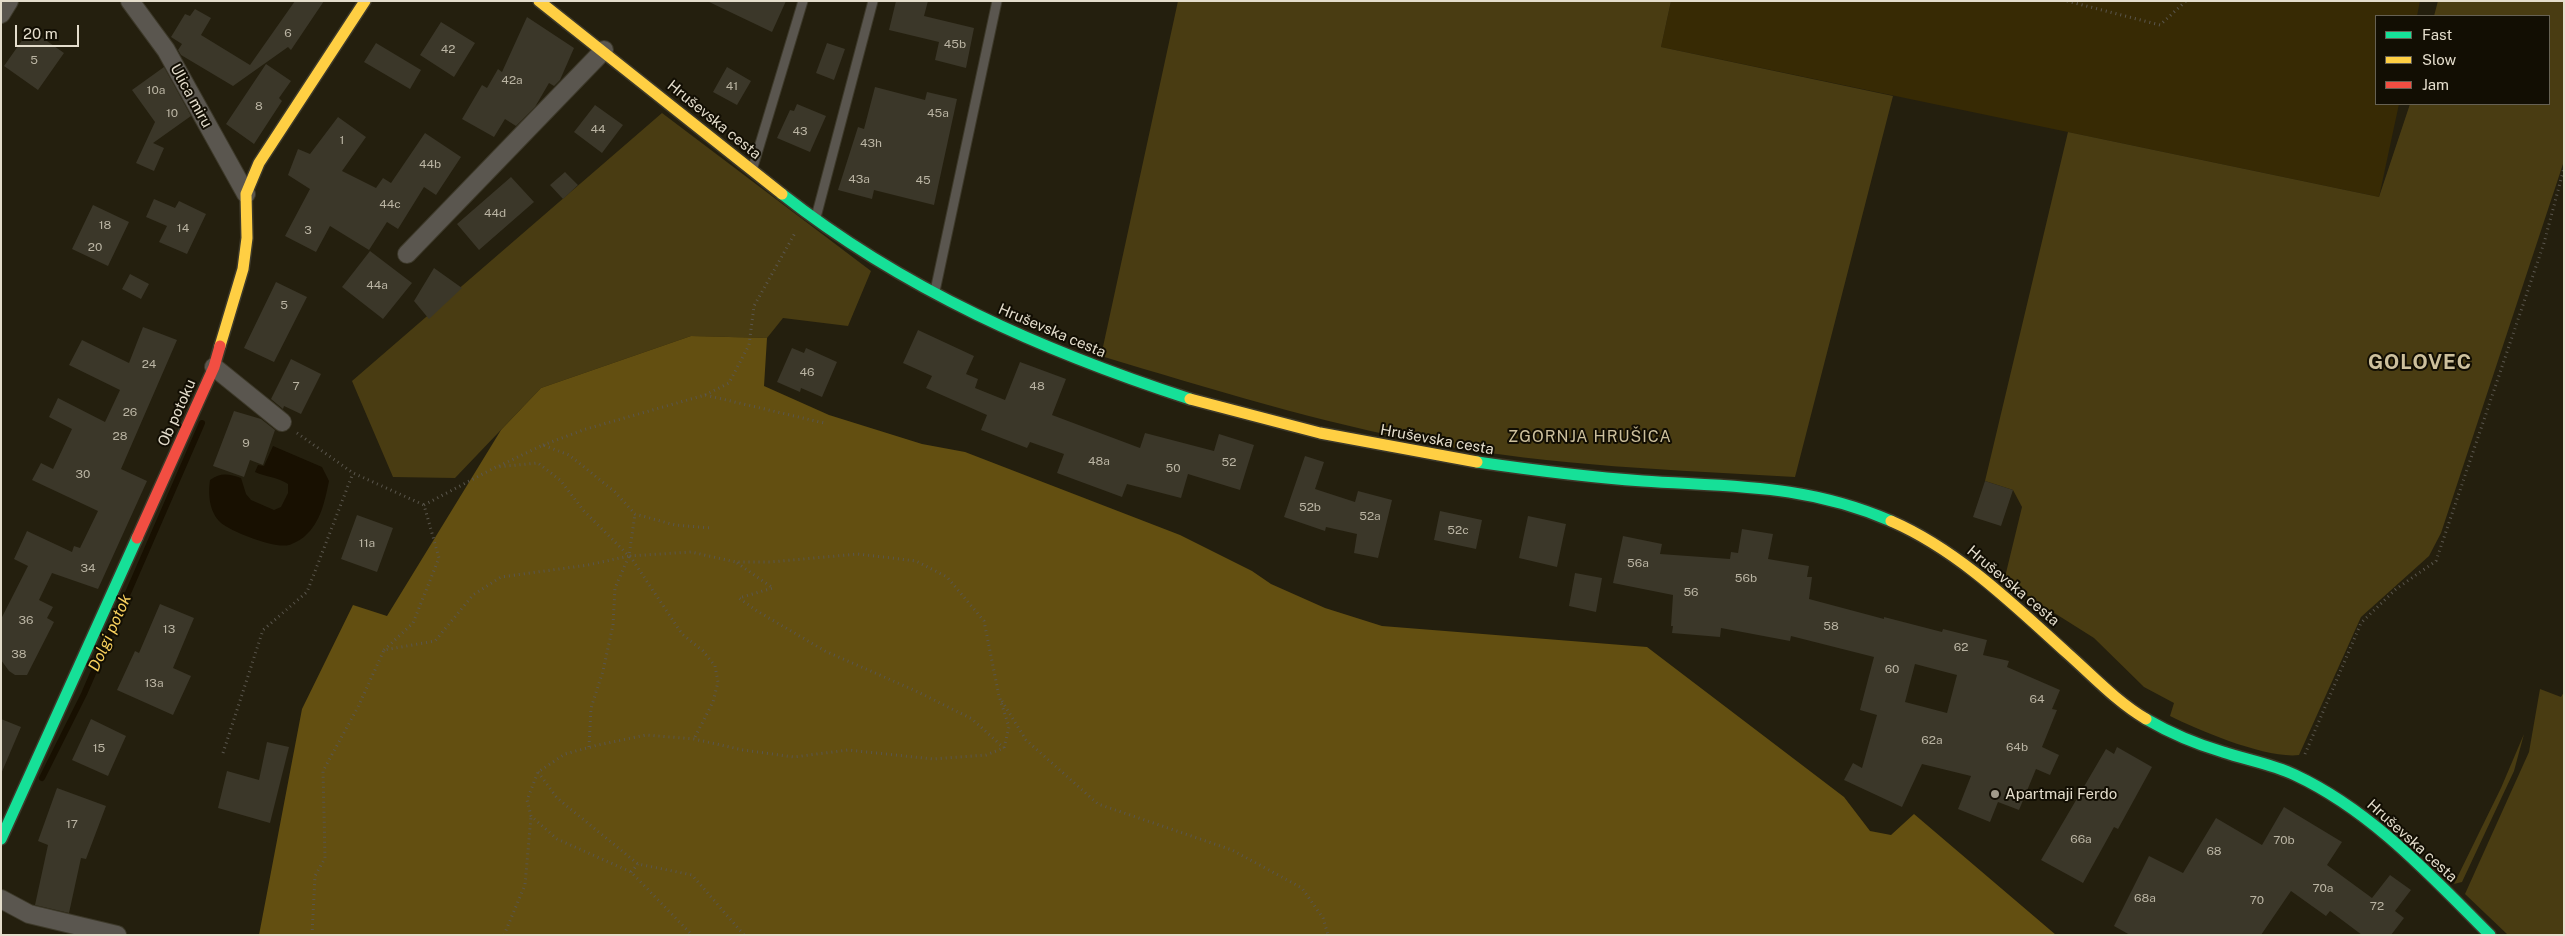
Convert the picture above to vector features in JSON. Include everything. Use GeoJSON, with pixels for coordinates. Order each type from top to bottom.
{"type":"FeatureCollection","features":[{"type":"Feature","properties":{"kind":"street"},"geometry":{"type":"LineString","coordinates":[[1,14],[9,1]]}},
{"type":"Feature","properties":{"kind":"street","name":"Ulica miru"},"geometry":{"type":"LineString","coordinates":[[130,1],[166,50],[246,194]]}},
{"type":"Feature","properties":{"kind":"street","name":"Ob potoku"},"geometry":{"type":"LineString","coordinates":[[1,840],[214,367],[243,269],[247,238],[246,194],[259,163],[365,1]]}},
{"type":"Feature","properties":{"kind":"street","name":"Hruševska cesta"},"geometry":{"type":"LineString","coordinates":[[539,1],[604,50],[811,216],[865,254],[934,294],[1017,334],[1100,368],[1210,404],[1354,441],[1431,455],[1542,471],[1634,481],[1799,492],[1859,507],[1908,528],[1963,562],[1997,589],[2134,711],[2200,744],[2275,767],[2337,797],[2372,823],[2490,935]]}},
{"type":"Feature","properties":{"kind":"street"},"geometry":{"type":"LineString","coordinates":[[407,254],[604,50]]}},
{"type":"Feature","properties":{"kind":"street"},"geometry":{"type":"LineString","coordinates":[[214,367],[282,422]]}},
{"type":"Feature","properties":{"kind":"street"},"geometry":{"type":"LineString","coordinates":[[1,899],[29,914],[117,935]]}},
{"type":"Feature","properties":{"kind":"lane"},"geometry":{"type":"LineString","coordinates":[[753,170],[803,1]]}},
{"type":"Feature","properties":{"kind":"lane"},"geometry":{"type":"LineString","coordinates":[[811,216],[873,1]]}},
{"type":"Feature","properties":{"kind":"lane"},"geometry":{"type":"LineString","coordinates":[[934,294],[997,1]]}},
{"type":"Feature","properties":{"kind":"path"},"geometry":{"type":"LineString","coordinates":[[2067,1],[2160,25],[2186,1]]}},
{"type":"Feature","properties":{"kind":"path"},"geometry":{"type":"LineString","coordinates":[[2296,776],[2362,623],[2396,589],[2436,561],[2544,243],[2564,168]]}},
{"type":"Feature","properties":{"kind":"path"},"geometry":{"type":"LineString","coordinates":[[424,505],[496,467],[543,445],[586,429],[705,395],[729,383],[749,345],[754,306],[811,216]]}},
{"type":"Feature","properties":{"kind":"path"},"geometry":{"type":"LineString","coordinates":[[705,395],[824,423]]}},
{"type":"Feature","properties":{"kind":"path"},"geometry":{"type":"LineString","coordinates":[[282,422],[352,473],[424,505]]}},
{"type":"Feature","properties":{"kind":"path"},"geometry":{"type":"LineString","coordinates":[[543,445],[569,455],[615,492],[635,514],[675,525],[711,528]]}},
{"type":"Feature","properties":{"kind":"path"},"geometry":{"type":"LineString","coordinates":[[496,467],[538,463],[560,480],[584,511],[629,556],[682,634],[703,651],[715,666],[718,682],[713,702],[694,739]]}},
{"type":"Feature","properties":{"kind":"path"},"geometry":{"type":"LineString","coordinates":[[223,753],[263,630],[307,592],[352,473]]}},
{"type":"Feature","properties":{"kind":"path"},"geometry":{"type":"LineString","coordinates":[[312,935],[315,876],[325,858],[323,771],[358,708],[384,650],[414,623],[439,558],[424,505]]}},
{"type":"Feature","properties":{"kind":"path"},"geometry":{"type":"LineString","coordinates":[[589,748],[591,708],[603,671],[613,624],[615,588],[629,556],[635,514]]}},
{"type":"Feature","properties":{"kind":"path"},"geometry":{"type":"LineString","coordinates":[[384,650],[435,641],[474,594],[501,577],[588,565],[629,556],[691,552],[736,562],[770,562],[858,554],[916,561],[947,577],[984,621],[999,696],[1009,727],[1004,748]]}},
{"type":"Feature","properties":{"kind":"path"},"geometry":{"type":"LineString","coordinates":[[736,562],[774,588],[739,598],[757,611],[825,651],[972,718],[1004,748]]}},
{"type":"Feature","properties":{"kind":"path"},"geometry":{"type":"LineString","coordinates":[[999,696],[1026,740],[1098,804],[1232,850],[1302,888],[1323,918],[1328,935]]}},
{"type":"Feature","properties":{"kind":"path"},"geometry":{"type":"LineString","coordinates":[[504,935],[526,885],[531,816],[527,800],[538,772],[565,754],[646,735],[694,739],[743,750],[794,757],[848,750],[933,758],[986,755],[1004,748]]}},
{"type":"Feature","properties":{"kind":"path"},"geometry":{"type":"LineString","coordinates":[[538,772],[557,798],[638,864],[692,875],[744,935]]}},
{"type":"Feature","properties":{"kind":"path"},"geometry":{"type":"LineString","coordinates":[[531,816],[557,839],[631,872],[692,935]]}},
{"type":"Feature","properties":{"kind":"path"},"geometry":{"type":"LineString","coordinates":[[631,872],[638,864]]}},
{"type":"Feature","properties":{"kind":"shaded area"},"geometry":{"type":"Polygon","coordinates":[[[1178,1],[1671,1],[1661,47],[1893,96],[1795,477],[1569,462],[1434,444],[1308,416],[1101,356],[1178,1]]]}},
{"type":"Feature","properties":{"kind":"shaded area"},"geometry":{"type":"Polygon","coordinates":[[[1671,1],[2420,1],[2417,15],[2375,15],[2375,105],[2399,105],[2379,197],[1661,47],[1671,1]]]}},
{"type":"Feature","properties":{"kind":"shaded area"},"geometry":{"type":"Polygon","coordinates":[[[2438,1],[2564,1],[2564,161],[2441,533],[2429,556],[2361,617],[2299,755],[2270,753],[2234,743],[2170,716],[2174,703],[2144,687],[2094,638],[2029,597],[2005,577],[2022,507],[2013,490],[1985,481],[2068,132],[2379,197],[2410,105],[2550,105],[2550,15],[2434,15],[2438,1]]]}},
{"type":"Feature","properties":{"kind":"shaded area"},"geometry":{"type":"Polygon","coordinates":[[[662,113],[871,271],[848,326],[783,318],[767,338],[691,336],[541,388],[455,478],[393,477],[352,381],[662,113]]]}},
{"type":"Feature","properties":{"kind":"shaded area"},"geometry":{"type":"Polygon","coordinates":[[[691,336],[767,338],[764,386],[829,415],[922,444],[965,452],[1180,535],[1252,571],[1271,584],[1325,608],[1382,626],[1647,647],[1844,797],[1870,831],[1891,835],[1914,814],[2056,935],[259,935],[302,709],[353,605],[387,616],[501,430],[541,388],[691,336]]]}},
{"type":"Feature","properties":{"kind":"shaded area"},"geometry":{"type":"Polygon","coordinates":[[[273,446],[322,467],[329,481],[322,510],[315,524],[304,537],[295,543],[283,546],[264,542],[227,527],[217,519],[210,503],[210,480],[225,474],[241,478],[246,494],[251,500],[274,510],[281,507],[288,493],[288,484],[255,472],[258,465],[264,466],[273,446]]]}},
{"type":"Feature","properties":{"kind":"shaded area"},"geometry":{"type":"Polygon","coordinates":[[[2540,689],[2561,697],[2564,692],[2564,935],[2508,935],[2465,894],[2529,752],[2540,689]]]}},
{"type":"Feature","properties":{"kind":"shaded area"},"geometry":{"type":"Polygon","coordinates":[[[2524,734],[2514,771],[2462,882],[2454,884],[2501,788],[2524,734]]]}},
{"type":"Feature","properties":{"kind":"building"},"geometry":{"type":"Polygon","coordinates":[[[295,1],[324,1],[291,50],[288,47],[233,86],[181,55],[178,50],[182,44],[171,37],[185,14],[190,16],[195,9],[211,18],[201,35],[250,65],[295,1]]]}},
{"type":"Feature","properties":{"kind":"building"},"geometry":{"type":"Polygon","coordinates":[[[707,1],[786,1],[772,32],[707,1]]]}},
{"type":"Feature","properties":{"kind":"building"},"geometry":{"type":"Polygon","coordinates":[[[896,1],[928,1],[924,16],[974,28],[966,68],[935,60],[939,42],[889,30],[896,1]]]}},
{"type":"Feature","properties":{"kind":"building"},"geometry":{"type":"Polygon","coordinates":[[[527,17],[574,48],[560,80],[554,86],[549,83],[535,107],[516,126],[505,119],[494,137],[462,119],[482,85],[487,88],[498,69],[502,72],[527,17]]]}},
{"type":"Feature","properties":{"kind":"building"},"geometry":{"type":"Polygon","coordinates":[[[441,22],[475,43],[454,77],[420,55],[441,22]]]}},
{"type":"Feature","properties":{"kind":"building"},"geometry":{"type":"Polygon","coordinates":[[[30,29],[64,53],[38,90],[4,66],[30,29]]]}},
{"type":"Feature","properties":{"kind":"building"},"geometry":{"type":"Polygon","coordinates":[[[376,43],[421,70],[410,89],[364,62],[376,43]]]}},
{"type":"Feature","properties":{"kind":"building"},"geometry":{"type":"Polygon","coordinates":[[[827,43],[845,49],[834,80],[816,73],[827,43]]]}},
{"type":"Feature","properties":{"kind":"building"},"geometry":{"type":"Polygon","coordinates":[[[266,64],[291,81],[279,98],[282,101],[254,144],[226,124],[266,64]]]}},
{"type":"Feature","properties":{"kind":"building"},"geometry":{"type":"Polygon","coordinates":[[[164,67],[191,116],[153,143],[164,148],[154,171],[136,163],[155,122],[132,90],[164,67]]]}},
{"type":"Feature","properties":{"kind":"building"},"geometry":{"type":"Polygon","coordinates":[[[727,67],[751,81],[737,105],[713,92],[727,67]]]}},
{"type":"Feature","properties":{"kind":"building"},"geometry":{"type":"Polygon","coordinates":[[[875,87],[925,100],[927,92],[957,99],[934,205],[874,190],[872,199],[838,190],[858,127],[864,129],[875,87]]]}},
{"type":"Feature","properties":{"kind":"building"},"geometry":{"type":"Polygon","coordinates":[[[797,104],[826,116],[810,152],[777,138],[790,110],[794,111],[797,104]]]}},
{"type":"Feature","properties":{"kind":"building"},"geometry":{"type":"Polygon","coordinates":[[[595,105],[623,125],[602,153],[574,132],[595,105]]]}},
{"type":"Feature","properties":{"kind":"building"},"geometry":{"type":"Polygon","coordinates":[[[338,117],[366,137],[342,171],[376,188],[383,178],[391,183],[425,133],[461,157],[436,195],[424,187],[398,229],[387,222],[369,250],[330,226],[316,252],[285,236],[310,189],[288,175],[298,149],[310,154],[338,117]]]}},
{"type":"Feature","properties":{"kind":"building"},"geometry":{"type":"Polygon","coordinates":[[[565,172],[578,185],[563,199],[550,185],[565,172]]]}},
{"type":"Feature","properties":{"kind":"building"},"geometry":{"type":"Polygon","coordinates":[[[511,177],[534,202],[479,250],[457,224],[511,177]]]}},
{"type":"Feature","properties":{"kind":"building"},"geometry":{"type":"Polygon","coordinates":[[[154,199],[175,208],[179,201],[206,214],[187,254],[159,242],[167,226],[146,217],[154,199]]]}},
{"type":"Feature","properties":{"kind":"building"},"geometry":{"type":"Polygon","coordinates":[[[93,205],[129,222],[108,266],[72,249],[93,205]]]}},
{"type":"Feature","properties":{"kind":"building"},"geometry":{"type":"Polygon","coordinates":[[[370,251],[412,283],[383,319],[342,287],[370,251]]]}},
{"type":"Feature","properties":{"kind":"building"},"geometry":{"type":"Polygon","coordinates":[[[434,268],[462,288],[429,319],[414,301],[434,268]]]}},
{"type":"Feature","properties":{"kind":"building"},"geometry":{"type":"Polygon","coordinates":[[[130,274],[149,284],[141,299],[122,289],[130,274]]]}},
{"type":"Feature","properties":{"kind":"building"},"geometry":{"type":"Polygon","coordinates":[[[276,282],[307,297],[274,362],[244,348],[276,282]]]}},
{"type":"Feature","properties":{"kind":"building"},"geometry":{"type":"Polygon","coordinates":[[[143,327],[177,340],[121,469],[147,481],[98,589],[52,573],[39,600],[53,607],[47,618],[54,622],[27,675],[15,675],[9,671],[1,660],[1,619],[28,566],[14,559],[27,531],[72,552],[74,546],[80,548],[98,511],[32,480],[41,463],[53,469],[72,429],[49,417],[58,398],[105,422],[120,390],[69,365],[82,340],[129,363],[143,327]]]}},
{"type":"Feature","properties":{"kind":"building"},"geometry":{"type":"Polygon","coordinates":[[[918,330],[974,356],[966,374],[978,379],[975,388],[1005,400],[1020,362],[1066,379],[1052,415],[1140,448],[1145,433],[1214,451],[1219,434],[1254,445],[1240,490],[1188,474],[1181,498],[1127,484],[1122,497],[1057,473],[1064,454],[1030,442],[1027,448],[981,430],[987,415],[926,388],[932,376],[903,363],[918,330]]]}},
{"type":"Feature","properties":{"kind":"building"},"geometry":{"type":"Polygon","coordinates":[[[792,348],[804,353],[806,348],[837,362],[822,397],[801,388],[800,392],[777,382],[792,348]]]}},
{"type":"Feature","properties":{"kind":"building"},"geometry":{"type":"Polygon","coordinates":[[[291,359],[321,374],[301,414],[284,406],[283,409],[271,399],[291,359]]]}},
{"type":"Feature","properties":{"kind":"building"},"geometry":{"type":"Polygon","coordinates":[[[234,411],[261,419],[275,430],[263,465],[250,460],[244,477],[213,466],[234,411]]]}},
{"type":"Feature","properties":{"kind":"building"},"geometry":{"type":"Polygon","coordinates":[[[1305,456],[1324,462],[1315,489],[1355,502],[1358,491],[1392,500],[1378,558],[1354,553],[1357,534],[1326,527],[1325,531],[1284,517],[1305,456]]]}},
{"type":"Feature","properties":{"kind":"building"},"geometry":{"type":"Polygon","coordinates":[[[1985,481],[2013,490],[2001,526],[1973,517],[1985,481]]]}},
{"type":"Feature","properties":{"kind":"building"},"geometry":{"type":"Polygon","coordinates":[[[1440,511],[1482,520],[1476,549],[1434,540],[1440,511]]]}},
{"type":"Feature","properties":{"kind":"building"},"geometry":{"type":"Polygon","coordinates":[[[357,515],[393,528],[377,572],[341,559],[357,515]]]}},
{"type":"Feature","properties":{"kind":"building"},"geometry":{"type":"Polygon","coordinates":[[[1528,516],[1566,524],[1557,567],[1519,558],[1528,516]]]}},
{"type":"Feature","properties":{"kind":"building"},"geometry":{"type":"Polygon","coordinates":[[[1742,529],[1773,534],[1768,559],[1809,566],[1807,577],[1812,577],[1809,599],[1884,619],[1884,617],[1942,632],[1943,629],[1987,640],[1983,655],[2009,661],[2007,667],[2060,690],[2052,709],[2057,710],[2042,747],[2059,755],[2050,775],[2036,769],[2019,810],[1998,802],[1990,822],[1958,809],[1971,776],[1922,764],[1902,807],[1844,780],[1853,763],[1862,768],[1877,715],[1860,710],[1874,657],[1791,636],[1790,641],[1721,628],[1720,637],[1672,633],[1673,595],[1613,583],[1623,536],[1662,544],[1660,554],[1730,559],[1731,552],[1738,553],[1742,529]],[[1915,664],[1905,702],[1947,713],[1957,675],[1915,664]]]}},
{"type":"Feature","properties":{"kind":"building"},"geometry":{"type":"Polygon","coordinates":[[[1575,573],[1602,578],[1596,612],[1569,606],[1575,573]]]}},
{"type":"Feature","properties":{"kind":"building"},"geometry":{"type":"Polygon","coordinates":[[[160,604],[194,618],[173,668],[191,676],[173,715],[117,690],[135,651],[139,653],[160,604]]]}},
{"type":"Feature","properties":{"kind":"building"},"geometry":{"type":"Polygon","coordinates":[[[1,719],[21,727],[1,774],[1,719]]]}},
{"type":"Feature","properties":{"kind":"building"},"geometry":{"type":"Polygon","coordinates":[[[91,719],[126,736],[108,776],[72,760],[91,719]]]}},
{"type":"Feature","properties":{"kind":"building"},"geometry":{"type":"Polygon","coordinates":[[[267,742],[289,747],[270,823],[218,808],[227,771],[259,780],[267,742]]]}},
{"type":"Feature","properties":{"kind":"building"},"geometry":{"type":"Polygon","coordinates":[[[2117,747],[2152,767],[2118,829],[2114,827],[2083,883],[2041,860],[2106,749],[2114,754],[2117,747]]]}},
{"type":"Feature","properties":{"kind":"building"},"geometry":{"type":"Polygon","coordinates":[[[57,788],[106,806],[86,859],[81,858],[69,913],[35,905],[48,845],[38,841],[57,788]]]}},
{"type":"Feature","properties":{"kind":"building"},"geometry":{"type":"Polygon","coordinates":[[[2284,807],[2342,842],[2327,865],[2372,898],[2390,875],[2411,890],[2395,911],[2404,918],[2391,935],[2362,935],[2330,911],[2326,916],[2291,891],[2261,935],[2130,935],[2114,926],[2149,856],[2183,873],[2216,818],[2262,845],[2284,807]]]}},
{"type":"Feature","properties":{"kind":"waterway","name":"Dolgi potok"},"geometry":{"type":"LineString","coordinates":[[42,778],[84,694],[202,423]]}},
{"type":"Feature","properties":{"kind":"traffic: fast"},"geometry":{"type":"LineString","coordinates":[[782,194],[877,260],[977,314],[1081,360],[1190,399]]}},
{"type":"Feature","properties":{"kind":"traffic: fast"},"geometry":{"type":"LineString","coordinates":[[1477,462],[1643,481],[1769,489],[1829,500],[1891,521]]}},
{"type":"Feature","properties":{"kind":"traffic: fast"},"geometry":{"type":"LineString","coordinates":[[1,839],[137,538]]}},
{"type":"Feature","properties":{"kind":"traffic: fast"},"geometry":{"type":"LineString","coordinates":[[2146,719],[2203,745],[2286,771],[2323,790],[2350,807],[2399,846],[2490,935]]}},
{"type":"Feature","properties":{"kind":"traffic: slow"},"geometry":{"type":"LineString","coordinates":[[220,346],[243,269],[247,238],[246,194],[259,163],[365,1]]}},
{"type":"Feature","properties":{"kind":"traffic: slow"},"geometry":{"type":"LineString","coordinates":[[539,1],[782,194]]}},
{"type":"Feature","properties":{"kind":"traffic: slow"},"geometry":{"type":"LineString","coordinates":[[1190,399],[1320,433],[1477,462]]}},
{"type":"Feature","properties":{"kind":"traffic: slow"},"geometry":{"type":"LineString","coordinates":[[1891,521],[1939,547],[1984,580],[2027,616],[2115,697],[2146,719]]}},
{"type":"Feature","properties":{"kind":"traffic: jam"},"geometry":{"type":"LineString","coordinates":[[137,538],[214,367],[220,346]]}},
{"type":"Feature","properties":{"kind":"place","name":"Apartmaji Ferdo"},"geometry":{"type":"Point","coordinates":[1995,794]}},
{"type":"Feature","properties":{"kind":"district","name":"GOLOVEC"},"geometry":{"type":"Point","coordinates":[2420,363]}},
{"type":"Feature","properties":{"kind":"district","name":"ZGORNJA HRUŠICA"},"geometry":{"type":"Point","coordinates":[1590,437]}}]}
